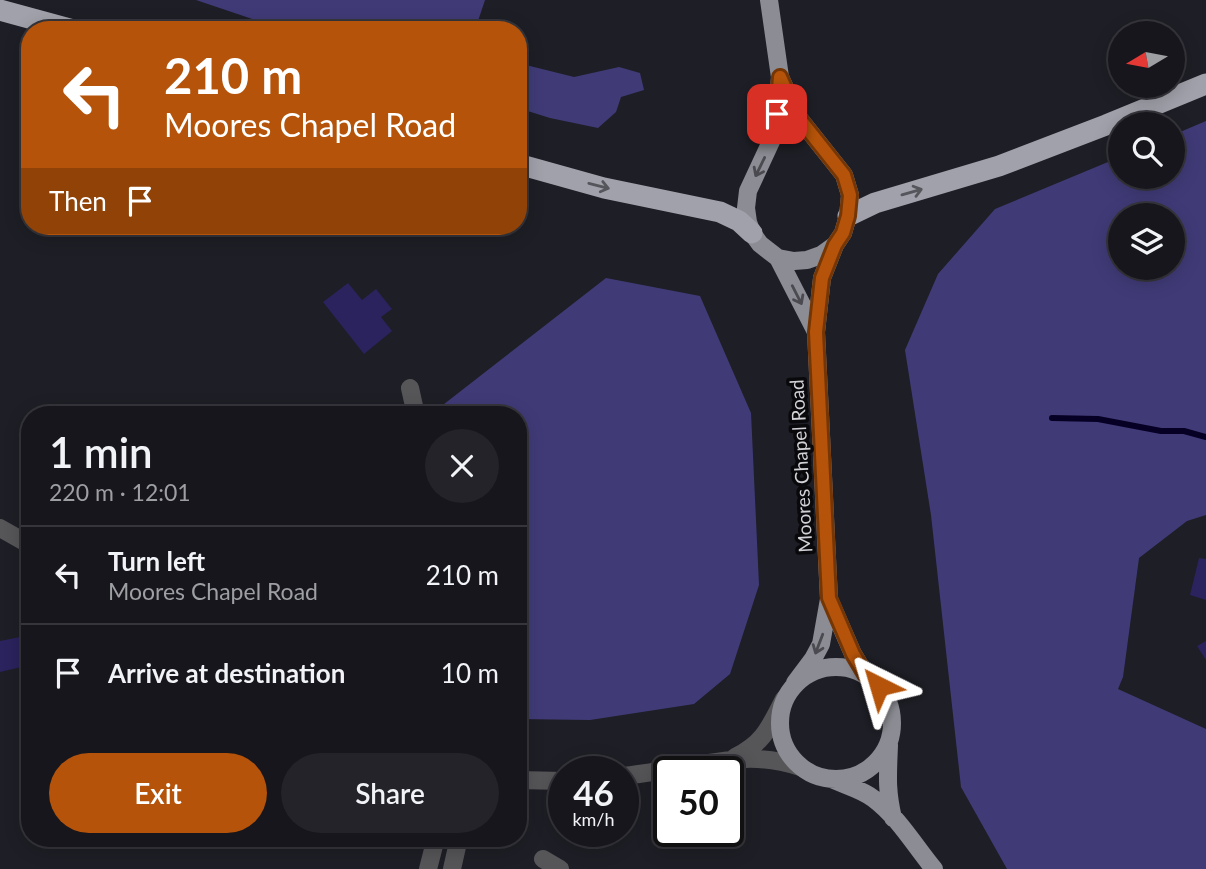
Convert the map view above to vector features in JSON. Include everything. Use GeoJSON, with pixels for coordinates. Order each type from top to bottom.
{"type":"FeatureCollection","features":[{"type":"Feature","properties":{"kind":"highway"},"geometry":{"type":"LineString","coordinates":[[0,10],[40,21]]}},
{"type":"Feature","properties":{"kind":"highway"},"geometry":{"type":"LineString","coordinates":[[848,216],[875,203],[999,166],[1206,84]]}},
{"type":"Feature","properties":{"kind":"highway"},"geometry":{"type":"LineString","coordinates":[[527,167],[604,188],[720,212],[739,221],[752,233]]}},
{"type":"Feature","properties":{"kind":"main road","name":"Moores Chapel Road"},"geometry":{"type":"LineString","coordinates":[[769,0],[780,77],[774,135],[748,191],[746,208],[752,233],[760,244],[778,258],[816,332]]}},
{"type":"Feature","properties":{"kind":"main road","name":"Moores Chapel Road"},"geometry":{"type":"LineString","coordinates":[[780,77],[798,117],[844,175],[850,195],[843,233],[835,245],[822,278],[816,332],[829,598],[821,645],[795,683]]}},
{"type":"Feature","properties":{"kind":"main road"},"geometry":{"type":"LineString","coordinates":[[778,258],[807,260],[821,255],[835,245]]}},
{"type":"Feature","properties":{"kind":"main road","name":"Moores Chapel Road"},"geometry":{"type":"LineString","coordinates":[[829,598],[853,654],[865,674]]}},
{"type":"Feature","properties":{"kind":"main road"},"geometry":{"type":"LineString","coordinates":[[890,740],[869,769],[852,777],[834,779],[816,776],[800,767],[788,753],[781,736],[780,717],[785,699],[795,683],[810,672],[828,666],[847,667],[865,674],[879,686],[889,703],[892,721],[887,780],[893,818]]}},
{"type":"Feature","properties":{"kind":"main road"},"geometry":{"type":"LineString","coordinates":[[834,779],[871,797],[893,818],[934,869]]}},
{"type":"Feature","properties":{"kind":"street"},"geometry":{"type":"LineString","coordinates":[[410,388],[414,406]]}},
{"type":"Feature","properties":{"kind":"street"},"geometry":{"type":"LineString","coordinates":[[0,528],[21,540]]}},
{"type":"Feature","properties":{"kind":"street"},"geometry":{"type":"LineString","coordinates":[[737,756],[760,741],[785,699]]}},
{"type":"Feature","properties":{"kind":"street"},"geometry":{"type":"LineString","coordinates":[[744,758],[782,761],[800,767]]}},
{"type":"Feature","properties":{"kind":"street"},"geometry":{"type":"LineString","coordinates":[[527,780],[548,781]]}},
{"type":"Feature","properties":{"kind":"street"},"geometry":{"type":"LineString","coordinates":[[428,869],[434,847]]}},
{"type":"Feature","properties":{"kind":"street"},"geometry":{"type":"LineString","coordinates":[[452,869],[456,847]]}},
{"type":"Feature","properties":{"kind":"street"},"geometry":{"type":"LineString","coordinates":[[543,859],[560,869]]}},
{"type":"Feature","properties":{"kind":"shaded area"},"geometry":{"type":"Polygon","coordinates":[[[196,0],[485,0],[478,21],[258,21],[196,0]]]}},
{"type":"Feature","properties":{"kind":"shaded area"},"geometry":{"type":"Polygon","coordinates":[[[527,65],[574,77],[619,67],[640,73],[644,90],[621,97],[616,112],[598,128],[527,111],[527,65]]]}},
{"type":"Feature","properties":{"kind":"shaded area"},"geometry":{"type":"Polygon","coordinates":[[[1206,121],[1206,515],[1187,521],[1139,558],[1123,677],[1118,689],[1206,729],[1206,869],[1007,869],[961,787],[931,515],[905,350],[938,274],[995,209],[1108,162],[1108,189],[1185,189],[1185,130],[1206,121]]]}},
{"type":"Feature","properties":{"kind":"shaded area"},"geometry":{"type":"Polygon","coordinates":[[[606,278],[700,296],[751,413],[759,585],[730,674],[694,704],[590,720],[527,719],[527,406],[442,406],[606,278]]]}},
{"type":"Feature","properties":{"kind":"building"},"geometry":{"type":"Polygon","coordinates":[[[348,283],[362,300],[376,289],[392,309],[381,317],[392,331],[364,354],[323,302],[348,283]]]}},
{"type":"Feature","properties":{"kind":"building"},"geometry":{"type":"Polygon","coordinates":[[[1199,558],[1206,559],[1206,600],[1190,595],[1199,558]]]}},
{"type":"Feature","properties":{"kind":"building"},"geometry":{"type":"Polygon","coordinates":[[[21,637],[21,667],[0,672],[0,641],[21,637]]]}},
{"type":"Feature","properties":{"kind":"building"},"geometry":{"type":"Polygon","coordinates":[[[1206,641],[1206,660],[1197,646],[1206,641]]]}},
{"type":"Feature","properties":{"kind":"waterway"},"geometry":{"type":"LineString","coordinates":[[1052,418],[1098,419],[1161,431],[1184,431],[1206,437]]}},
{"type":"Feature","properties":{"kind":"route"},"geometry":{"type":"LineString","coordinates":[[777,114],[780,77],[798,117],[844,175],[850,195],[843,233],[835,245],[822,278],[816,332],[829,598],[853,654],[865,674],[879,686]]}}]}
